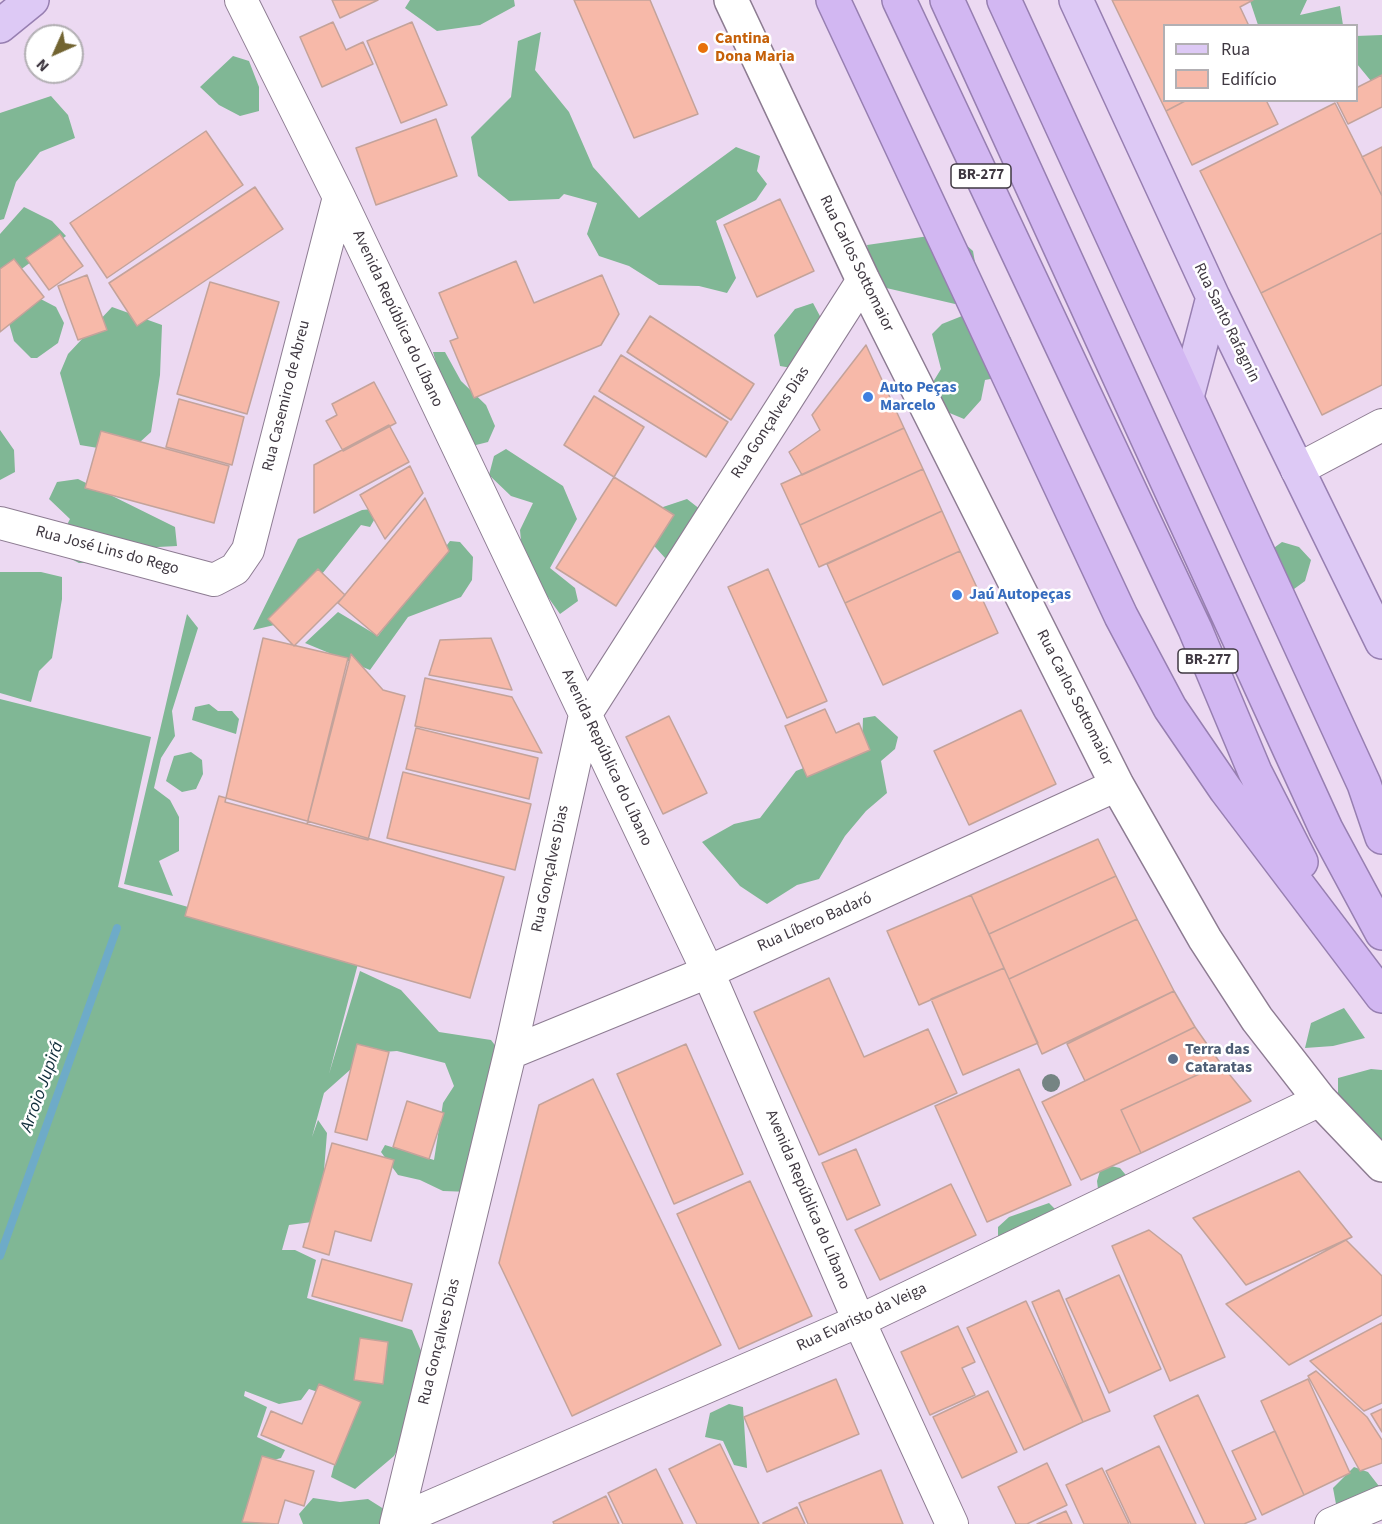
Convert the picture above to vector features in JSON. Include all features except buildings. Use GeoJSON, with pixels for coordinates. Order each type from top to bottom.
{"type":"FeatureCollection","features":[{"type":"Feature","properties":{"kind":"highway"},"geometry":{"type":"LineString","coordinates":[[833,0],[1120,616],[1170,708],[1226,790],[1360,965]]}},
{"type":"Feature","properties":{"kind":"highway","name":"BR-277"},"geometry":{"type":"LineString","coordinates":[[899,0],[1195,629],[1255,772],[1294,851],[1360,965],[1382,996]]}},
{"type":"Feature","properties":{"kind":"highway","name":"BR-277"},"geometry":{"type":"LineString","coordinates":[[947,0],[1326,829],[1382,933]]}},
{"type":"Feature","properties":{"kind":"highway"},"geometry":{"type":"LineString","coordinates":[[1004,0],[1364,784],[1382,837]]}},
{"type":"Feature","properties":{"kind":"main road"},"geometry":{"type":"LineString","coordinates":[[0,26],[32,0]]}},
{"type":"Feature","properties":{"kind":"main road","name":"Rua Santo Rafagnin"},"geometry":{"type":"LineString","coordinates":[[1076,0],[1213,297],[1382,642]]}},
{"type":"Feature","properties":{"kind":"main road"},"geometry":{"type":"LineString","coordinates":[[1187,397],[1213,297]]}},
{"type":"Feature","properties":{"kind":"street","name":"Avenida República do Líbano"},"geometry":{"type":"LineString","coordinates":[[241,0],[339,197],[708,972],[859,1321],[952,1524]]}},
{"type":"Feature","properties":{"kind":"street","name":"Rua Carlos Sottomaior"},"geometry":{"type":"LineString","coordinates":[[731,0],[862,280],[1117,785],[1211,949],[1257,1019],[1320,1100],[1382,1165]]}},
{"type":"Feature","properties":{"kind":"street","name":"Rua Casemiro de Abreu"},"geometry":{"type":"LineString","coordinates":[[214,580],[235,569],[248,550],[339,197]]}},
{"type":"Feature","properties":{"kind":"street","name":"Rua Gonçalves Dias"},"geometry":{"type":"LineString","coordinates":[[397,1522],[510,1053],[585,715],[862,280]]}},
{"type":"Feature","properties":{"kind":"street"},"geometry":{"type":"LineString","coordinates":[[1297,470],[1382,425]]}},
{"type":"Feature","properties":{"kind":"street","name":"Rua José Lins do Rego"},"geometry":{"type":"LineString","coordinates":[[0,523],[214,580]]}},
{"type":"Feature","properties":{"kind":"street","name":"Rua Líbero Badaró"},"geometry":{"type":"LineString","coordinates":[[510,1053],[708,972],[1117,785]]}},
{"type":"Feature","properties":{"kind":"street","name":"Rua Evaristo da Veiga"},"geometry":{"type":"LineString","coordinates":[[397,1522],[859,1321],[1320,1100]]}},
{"type":"Feature","properties":{"kind":"street"},"geometry":{"type":"LineString","coordinates":[[1331,1524],[1382,1502]]}},
{"type":"Feature","properties":{"kind":"green space"},"geometry":{"type":"Polygon","coordinates":[[[410,0],[514,0],[515,6],[480,25],[437,31],[405,8],[410,0]]]}},
{"type":"Feature","properties":{"kind":"green space"},"geometry":{"type":"Polygon","coordinates":[[[1307,0],[1300,15],[1340,6],[1343,24],[1258,24],[1250,1],[1307,0]]]}},
{"type":"Feature","properties":{"kind":"green space"},"geometry":{"type":"Polygon","coordinates":[[[541,32],[535,70],[569,112],[593,167],[639,218],[736,147],[760,156],[757,171],[767,184],[756,200],[716,221],[736,278],[727,293],[699,286],[659,285],[629,266],[599,256],[587,234],[597,203],[564,194],[559,199],[509,201],[478,176],[471,137],[511,97],[518,41],[541,32]]]}},
{"type":"Feature","properties":{"kind":"green space"},"geometry":{"type":"Polygon","coordinates":[[[1382,35],[1382,75],[1371,81],[1358,65],[1358,36],[1382,35]]]}},
{"type":"Feature","properties":{"kind":"green space"},"geometry":{"type":"Polygon","coordinates":[[[233,56],[249,61],[259,87],[259,111],[240,116],[219,105],[200,87],[233,56]]]}},
{"type":"Feature","properties":{"kind":"green space"},"geometry":{"type":"Polygon","coordinates":[[[51,96],[68,115],[75,138],[40,152],[16,182],[4,219],[0,220],[0,113],[51,96]]]}},
{"type":"Feature","properties":{"kind":"green space"},"geometry":{"type":"Polygon","coordinates":[[[24,207],[52,221],[66,236],[0,285],[0,234],[24,207]]]}},
{"type":"Feature","properties":{"kind":"green space"},"geometry":{"type":"Polygon","coordinates":[[[929,236],[957,237],[973,251],[979,285],[955,304],[882,287],[871,266],[867,245],[929,236]]]}},
{"type":"Feature","properties":{"kind":"green space"},"geometry":{"type":"Polygon","coordinates":[[[33,295],[56,307],[64,323],[58,343],[37,358],[31,358],[14,341],[7,316],[33,295]]]}},
{"type":"Feature","properties":{"kind":"green space"},"geometry":{"type":"Polygon","coordinates":[[[813,303],[821,318],[822,373],[780,366],[774,335],[795,309],[813,303]]]}},
{"type":"Feature","properties":{"kind":"green space"},"geometry":{"type":"Polygon","coordinates":[[[112,307],[162,325],[160,375],[151,432],[128,453],[80,445],[60,373],[68,354],[112,307]]]}},
{"type":"Feature","properties":{"kind":"green space"},"geometry":{"type":"Polygon","coordinates":[[[962,316],[992,316],[1011,338],[1017,374],[985,380],[981,400],[964,419],[940,409],[930,387],[941,369],[932,334],[942,324],[962,316]]]}},
{"type":"Feature","properties":{"kind":"green space"},"geometry":{"type":"Polygon","coordinates":[[[433,352],[445,352],[461,381],[486,405],[495,426],[488,442],[472,446],[446,398],[433,352]]]}},
{"type":"Feature","properties":{"kind":"green space"},"geometry":{"type":"Polygon","coordinates":[[[0,430],[14,450],[15,472],[0,480],[0,430]]]}},
{"type":"Feature","properties":{"kind":"green space"},"geometry":{"type":"Polygon","coordinates":[[[506,449],[563,486],[577,519],[550,568],[575,588],[578,601],[560,614],[523,562],[520,530],[533,503],[511,496],[489,475],[494,456],[506,449]]]}},
{"type":"Feature","properties":{"kind":"green space"},"geometry":{"type":"Polygon","coordinates":[[[78,479],[175,527],[177,546],[139,548],[112,562],[79,563],[54,550],[70,519],[49,499],[57,482],[78,479]]]}},
{"type":"Feature","properties":{"kind":"green space"},"geometry":{"type":"Polygon","coordinates":[[[687,499],[705,513],[695,562],[666,559],[646,537],[651,511],[687,499]]]}},
{"type":"Feature","properties":{"kind":"green space"},"geometry":{"type":"Polygon","coordinates":[[[373,509],[377,515],[370,527],[361,525],[283,623],[253,630],[298,539],[362,510],[373,509]]]}},
{"type":"Feature","properties":{"kind":"green space"},"geometry":{"type":"Polygon","coordinates":[[[450,541],[460,542],[473,557],[472,580],[461,597],[408,617],[370,670],[305,643],[338,612],[378,636],[450,541]]]}},
{"type":"Feature","properties":{"kind":"green space"},"geometry":{"type":"Polygon","coordinates":[[[1282,542],[1299,547],[1311,560],[1305,581],[1290,592],[1256,561],[1282,542]]]}},
{"type":"Feature","properties":{"kind":"green space"},"geometry":{"type":"Polygon","coordinates":[[[0,572],[41,572],[62,577],[62,599],[52,658],[39,671],[31,702],[0,693],[0,572]]]}},
{"type":"Feature","properties":{"kind":"green space"},"geometry":{"type":"Polygon","coordinates":[[[187,614],[198,628],[172,711],[175,736],[161,758],[154,788],[170,800],[179,817],[179,851],[159,861],[173,896],[124,884],[187,614]]]}},
{"type":"Feature","properties":{"kind":"green space"},"geometry":{"type":"Polygon","coordinates":[[[0,699],[151,737],[118,887],[360,956],[329,1074],[360,971],[401,990],[439,1032],[491,1040],[501,1053],[471,1192],[443,1191],[420,1180],[398,1175],[381,1152],[385,1145],[434,1160],[443,1103],[454,1086],[445,1063],[397,1051],[369,1053],[324,1093],[312,1137],[318,1120],[327,1133],[320,1221],[289,1225],[282,1250],[295,1250],[316,1260],[307,1298],[412,1330],[425,1360],[404,1438],[394,1456],[355,1489],[331,1477],[350,1403],[309,1389],[301,1400],[279,1404],[245,1391],[244,1396],[267,1407],[257,1437],[285,1450],[281,1458],[266,1462],[250,1514],[270,1524],[0,1524],[0,699]]]}},
{"type":"Feature","properties":{"kind":"green space"},"geometry":{"type":"Polygon","coordinates":[[[209,704],[218,711],[232,711],[239,719],[236,734],[192,720],[195,707],[209,704]]]}},
{"type":"Feature","properties":{"kind":"green space"},"geometry":{"type":"Polygon","coordinates":[[[875,716],[898,737],[895,749],[881,761],[887,793],[866,811],[845,836],[819,879],[797,885],[767,904],[740,886],[702,842],[734,824],[760,818],[796,771],[862,745],[863,718],[875,716]]]}},
{"type":"Feature","properties":{"kind":"green space"},"geometry":{"type":"Polygon","coordinates":[[[191,752],[202,760],[203,774],[196,789],[182,792],[166,781],[174,756],[191,752]]]}},
{"type":"Feature","properties":{"kind":"green space"},"geometry":{"type":"Polygon","coordinates":[[[1344,1008],[1365,1038],[1333,1046],[1305,1048],[1311,1023],[1344,1008]]]}},
{"type":"Feature","properties":{"kind":"green space"},"geometry":{"type":"Polygon","coordinates":[[[1371,1069],[1382,1070],[1382,1153],[1370,1128],[1349,1119],[1338,1102],[1338,1078],[1371,1069]]]}},
{"type":"Feature","properties":{"kind":"green space"},"geometry":{"type":"Polygon","coordinates":[[[1102,1164],[1120,1168],[1130,1180],[1098,1189],[1097,1181],[1102,1164]]]}},
{"type":"Feature","properties":{"kind":"green space"},"geometry":{"type":"Polygon","coordinates":[[[1049,1203],[1059,1213],[998,1238],[998,1227],[1009,1217],[1049,1203]]]}},
{"type":"Feature","properties":{"kind":"green space"},"geometry":{"type":"Polygon","coordinates":[[[729,1404],[743,1407],[747,1468],[734,1465],[723,1441],[705,1437],[710,1413],[729,1404]]]}},
{"type":"Feature","properties":{"kind":"green space"},"geometry":{"type":"Polygon","coordinates":[[[1354,1467],[1368,1472],[1382,1490],[1353,1507],[1336,1504],[1333,1488],[1354,1467]]]}},
{"type":"Feature","properties":{"kind":"green space"},"geometry":{"type":"Polygon","coordinates":[[[313,1498],[340,1502],[368,1499],[387,1511],[387,1524],[303,1524],[299,1514],[313,1498]]]}},
{"type":"Feature","properties":{"kind":"waterway","name":"Arroio Jupirá"},"geometry":{"type":"LineString","coordinates":[[0,1256],[117,928]]}},
{"type":"Feature","properties":{"kind":"place","name":"Cantina Dona Maria"},"geometry":{"type":"Point","coordinates":[703,48]}},
{"type":"Feature","properties":{"kind":"place","name":"Auto Peças Marcelo"},"geometry":{"type":"Point","coordinates":[868,397]}},
{"type":"Feature","properties":{"kind":"place","name":"Jaú Autopeças"},"geometry":{"type":"Point","coordinates":[957,595]}},
{"type":"Feature","properties":{"kind":"place","name":"Terra das Cataratas"},"geometry":{"type":"Point","coordinates":[1173,1059]}}]}
